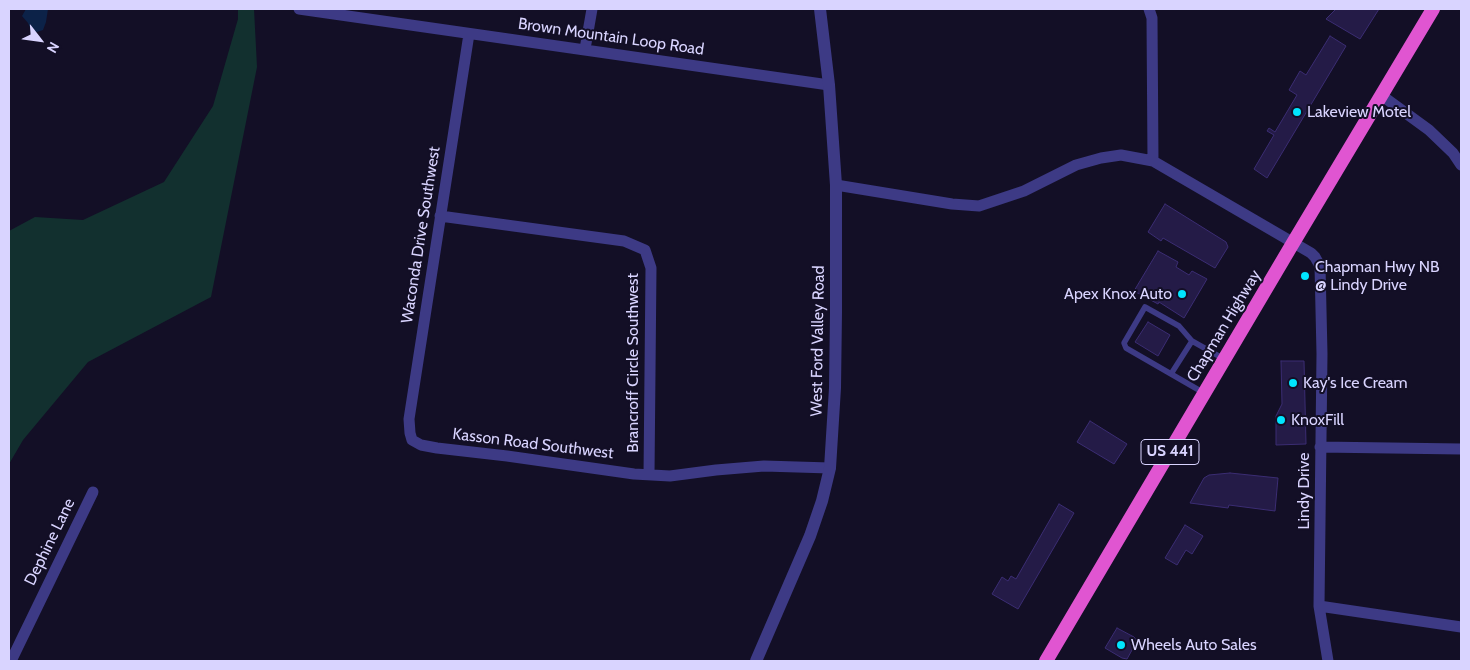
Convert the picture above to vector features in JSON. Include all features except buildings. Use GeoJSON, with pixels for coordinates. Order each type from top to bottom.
{"type":"FeatureCollection","features":[{"type":"Feature","properties":{"kind":"highway","name":"Chapman Highway"},"geometry":{"type":"LineString","coordinates":[[1046,661],[1381,95],[1434,9]]}},
{"type":"Feature","properties":{"kind":"street","name":"Brown Mountain Loop Road"},"geometry":{"type":"LineString","coordinates":[[299,9],[353,13],[469,34],[829,85]]}},
{"type":"Feature","properties":{"kind":"street"},"geometry":{"type":"LineString","coordinates":[[585,49],[592,9]]}},
{"type":"Feature","properties":{"kind":"street","name":"West Ford Valley Road"},"geometry":{"type":"LineString","coordinates":[[756,661],[810,536],[822,501],[830,468],[835,388],[836,185],[829,85],[820,9]]}},
{"type":"Feature","properties":{"kind":"street"},"geometry":{"type":"LineString","coordinates":[[836,185],[952,204],[979,206],[1024,191],[1076,165],[1101,158],[1120,156],[1153,161],[1152,18],[1149,9]]}},
{"type":"Feature","properties":{"kind":"street","name":"Waconda Drive Southwest"},"geometry":{"type":"LineString","coordinates":[[412,440],[410,419],[469,34]]}},
{"type":"Feature","properties":{"kind":"street"},"geometry":{"type":"LineString","coordinates":[[1381,95],[1429,130],[1454,154],[1461,165]]}},
{"type":"Feature","properties":{"kind":"street","name":"Lindy Drive"},"geometry":{"type":"LineString","coordinates":[[1153,161],[1311,253],[1320,266],[1322,354],[1319,606],[1328,661]]}},
{"type":"Feature","properties":{"kind":"street","name":"Brancroff Circle Southwest"},"geometry":{"type":"LineString","coordinates":[[440,216],[624,241],[645,250],[651,268],[649,474]]}},
{"type":"Feature","properties":{"kind":"street","name":"Kasson Road Southwest"},"geometry":{"type":"LineString","coordinates":[[412,440],[421,445],[437,448],[634,474],[670,476],[764,466],[830,468]]}},
{"type":"Feature","properties":{"kind":"street"},"geometry":{"type":"LineString","coordinates":[[1320,447],[1461,449]]}},
{"type":"Feature","properties":{"kind":"street","name":"Dephine Lane"},"geometry":{"type":"LineString","coordinates":[[11,661],[93,492]]}},
{"type":"Feature","properties":{"kind":"street"},"geometry":{"type":"LineString","coordinates":[[1319,606],[1461,627]]}},
{"type":"Feature","properties":{"kind":"lane"},"geometry":{"type":"LineString","coordinates":[[1204,393],[1126,348],[1124,343],[1145,307],[1179,326],[1192,340],[1224,359]]}},
{"type":"Feature","properties":{"kind":"lane"},"geometry":{"type":"LineString","coordinates":[[1171,374],[1192,340]]}},
{"type":"Feature","properties":{"kind":"green space"},"geometry":{"type":"Polygon","coordinates":[[[238,9],[254,9],[257,67],[211,297],[88,362],[23,440],[9,464],[9,231],[35,217],[83,220],[164,182],[213,106],[238,19],[238,9]]]}},
{"type":"Feature","properties":{"kind":"water"},"geometry":{"type":"Polygon","coordinates":[[[26,9],[48,9],[43,30],[37,32],[31,30],[22,16],[26,9]]]}},
{"type":"Feature","properties":{"kind":"place","name":"Lakeview Motel"},"geometry":{"type":"Point","coordinates":[1297,112]}},
{"type":"Feature","properties":{"kind":"place","name":"Chapman Hwy NB @ Lindy Drive"},"geometry":{"type":"Point","coordinates":[1305,276]}},
{"type":"Feature","properties":{"kind":"place","name":"Apex Knox Auto"},"geometry":{"type":"Point","coordinates":[1182,294]}},
{"type":"Feature","properties":{"kind":"place","name":"Kay's Ice Cream"},"geometry":{"type":"Point","coordinates":[1293,383]}},
{"type":"Feature","properties":{"kind":"place","name":"KnoxFill"},"geometry":{"type":"Point","coordinates":[1281,420]}},
{"type":"Feature","properties":{"kind":"place","name":"Wheels Auto Sales"},"geometry":{"type":"Point","coordinates":[1121,645]}}]}
